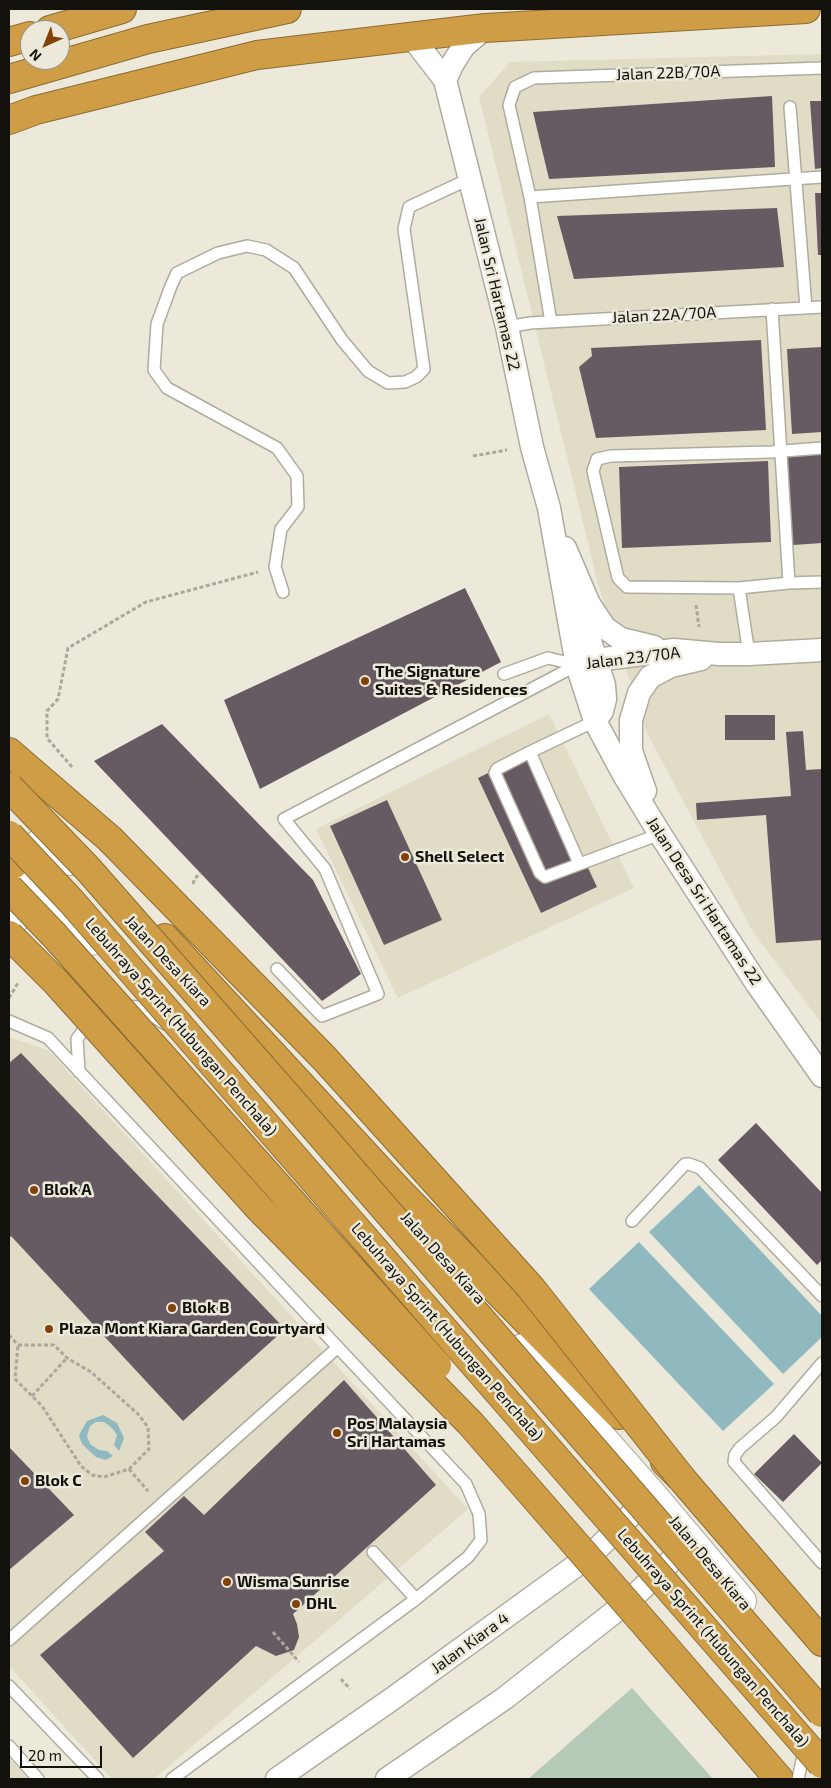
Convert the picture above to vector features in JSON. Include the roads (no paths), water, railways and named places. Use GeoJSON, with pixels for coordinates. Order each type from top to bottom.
{"type":"FeatureCollection","features":[{"type":"Feature","properties":{"kind":"highway"},"geometry":{"type":"LineString","coordinates":[[70,24],[122,9]]}},
{"type":"Feature","properties":{"kind":"highway"},"geometry":{"type":"LineString","coordinates":[[9,79],[148,39],[287,9]]}},
{"type":"Feature","properties":{"kind":"highway"},"geometry":{"type":"LineString","coordinates":[[9,120],[36,110],[257,55],[485,28],[806,9]]}},
{"type":"Feature","properties":{"kind":"highway"},"geometry":{"type":"LineString","coordinates":[[9,752],[110,839],[324,1059],[531,1288],[682,1479],[822,1642]]}},
{"type":"Feature","properties":{"kind":"highway"},"geometry":{"type":"LineString","coordinates":[[9,776],[62,826],[398,1190],[682,1479]]}},
{"type":"Feature","properties":{"kind":"highway"},"geometry":{"type":"LineString","coordinates":[[9,787],[88,869],[289,1098],[818,1733]]}},
{"type":"Feature","properties":{"kind":"highway"},"geometry":{"type":"LineString","coordinates":[[9,802],[46,838]]}},
{"type":"Feature","properties":{"kind":"highway","name":"Lebuhraya Sprint (Hubungan Penchala)"},"geometry":{"type":"LineString","coordinates":[[9,835],[72,901],[822,1764]]}},
{"type":"Feature","properties":{"kind":"highway"},"geometry":{"type":"LineString","coordinates":[[10,869],[55,936],[433,1359],[456,1389],[472,1424]]}},
{"type":"Feature","properties":{"kind":"highway"},"geometry":{"type":"LineString","coordinates":[[9,935],[56,982],[258,1207],[472,1424],[779,1779]]}},
{"type":"Feature","properties":{"kind":"main road"},"geometry":{"type":"LineString","coordinates":[[46,838],[10,869],[43,893],[234,1084],[818,1733]]}},
{"type":"Feature","properties":{"kind":"main road","name":"Jalan Desa Kiara"},"geometry":{"type":"LineString","coordinates":[[46,838],[120,911],[449,1264],[652,1494],[822,1695]]}},
{"type":"Feature","properties":{"kind":"main road"},"geometry":{"type":"LineString","coordinates":[[9,924],[74,866]]}},
{"type":"Feature","properties":{"kind":"street"},"geometry":{"type":"LineString","coordinates":[[445,80],[464,46],[485,28]]}},
{"type":"Feature","properties":{"kind":"street","name":"Jalan Sri Hartamas 22"},"geometry":{"type":"LineString","coordinates":[[412,37],[445,80],[506,327],[532,446],[587,662]]}},
{"type":"Feature","properties":{"kind":"street","name":"Jalan Sri Hartamas 22"},"geometry":{"type":"LineString","coordinates":[[548,508],[588,604],[605,628],[621,639],[674,650]]}},
{"type":"Feature","properties":{"kind":"street","name":"Jalan 23/70A"},"geometry":{"type":"LineString","coordinates":[[587,662],[674,650],[718,654],[822,650]]}},
{"type":"Feature","properties":{"kind":"street","name":"Jalan 23/70A"},"geometry":{"type":"LineString","coordinates":[[660,834],[632,751],[630,720],[639,692],[650,677],[671,666],[718,654]]}},
{"type":"Feature","properties":{"kind":"street","name":"Jalan Desa Sri Hartamas 22"},"geometry":{"type":"LineString","coordinates":[[587,662],[595,721],[624,775],[757,984],[822,1076]]}},
{"type":"Feature","properties":{"kind":"street","name":"Jalan Kiara 4"},"geometry":{"type":"LineString","coordinates":[[277,1779],[392,1699],[592,1554],[652,1494]]}},
{"type":"Feature","properties":{"kind":"street"},"geometry":{"type":"LineString","coordinates":[[386,1779],[505,1698],[631,1599],[692,1541]]}},
{"type":"Feature","properties":{"kind":"lane","name":"Jalan 22B/70A"},"geometry":{"type":"LineString","coordinates":[[530,197],[509,105],[515,87],[534,78],[822,68]]}},
{"type":"Feature","properties":{"kind":"lane"},"geometry":{"type":"LineString","coordinates":[[790,107],[806,308]]}},
{"type":"Feature","properties":{"kind":"lane"},"geometry":{"type":"LineString","coordinates":[[551,322],[530,197],[822,177]]}},
{"type":"Feature","properties":{"kind":"lane"},"geometry":{"type":"LineString","coordinates":[[283,592],[275,567],[281,529],[298,507],[297,476],[277,448],[167,388],[154,370],[157,324],[177,273],[218,253],[247,246],[266,250],[294,268],[342,340],[368,371],[388,383],[406,382],[416,377],[424,369],[404,228],[409,207],[469,179]]}},
{"type":"Feature","properties":{"kind":"lane","name":"Jalan 22A/70A"},"geometry":{"type":"LineString","coordinates":[[506,327],[551,322],[822,307]]}},
{"type":"Feature","properties":{"kind":"lane"},"geometry":{"type":"LineString","coordinates":[[772,309],[789,583]]}},
{"type":"Feature","properties":{"kind":"lane"},"geometry":{"type":"LineString","coordinates":[[822,448],[611,456],[597,459],[593,471],[618,578],[626,587],[739,588],[822,582]]}},
{"type":"Feature","properties":{"kind":"lane"},"geometry":{"type":"LineString","coordinates":[[739,588],[749,654]]}},
{"type":"Feature","properties":{"kind":"lane"},"geometry":{"type":"LineString","coordinates":[[504,674],[548,658],[587,662]]}},
{"type":"Feature","properties":{"kind":"lane"},"geometry":{"type":"LineString","coordinates":[[277,969],[322,1016],[378,994],[325,869],[284,819],[587,662]]}},
{"type":"Feature","properties":{"kind":"lane"},"geometry":{"type":"LineString","coordinates":[[595,721],[497,769],[495,773],[540,873],[545,877],[660,834]]}},
{"type":"Feature","properties":{"kind":"lane"},"geometry":{"type":"LineString","coordinates":[[530,752],[579,863]]}},
{"type":"Feature","properties":{"kind":"lane"},"geometry":{"type":"LineString","coordinates":[[79,1072],[77,1039],[86,1025],[101,1013],[121,1006],[139,1007],[191,1042]]}},
{"type":"Feature","properties":{"kind":"lane"},"geometry":{"type":"LineString","coordinates":[[9,1021],[48,1038],[466,1484],[479,1514],[481,1540],[468,1557],[416,1599],[172,1779]]}},
{"type":"Feature","properties":{"kind":"lane"},"geometry":{"type":"LineString","coordinates":[[632,1221],[685,1164],[700,1168],[822,1296]]}},
{"type":"Feature","properties":{"kind":"lane"},"geometry":{"type":"LineString","coordinates":[[9,1640],[337,1348]]}},
{"type":"Feature","properties":{"kind":"lane"},"geometry":{"type":"LineString","coordinates":[[822,1363],[776,1416],[740,1448],[734,1455],[734,1462],[822,1563]]}},
{"type":"Feature","properties":{"kind":"lane"},"geometry":{"type":"LineString","coordinates":[[373,1552],[416,1599]]}},
{"type":"Feature","properties":{"kind":"lane"},"geometry":{"type":"LineString","coordinates":[[9,1686],[98,1779]]}},
{"type":"Feature","properties":{"kind":"lane"},"geometry":{"type":"LineString","coordinates":[[798,1779],[818,1733]]}},
{"type":"Feature","properties":{"kind":"lane"},"geometry":{"type":"LineString","coordinates":[[9,1746],[38,1779]]}},
{"type":"Feature","properties":{"kind":"water"},"geometry":{"type":"Polygon","coordinates":[[[699,1185],[822,1316],[822,1337],[783,1374],[649,1232],[699,1185]]]}},
{"type":"Feature","properties":{"kind":"water"},"geometry":{"type":"Polygon","coordinates":[[[639,1242],[774,1384],[723,1431],[589,1289],[639,1242]]]}},
{"type":"Feature","properties":{"kind":"water"},"geometry":{"type":"Polygon","coordinates":[[[103,1415],[117,1423],[124,1438],[119,1451],[114,1445],[117,1435],[112,1428],[104,1422],[96,1422],[90,1426],[87,1436],[90,1444],[99,1450],[107,1451],[113,1456],[106,1460],[96,1457],[82,1444],[79,1435],[87,1421],[103,1415]]]}},
{"type":"Feature","properties":{"kind":"place","name":"The Signature Suites & Residences"},"geometry":{"type":"Point","coordinates":[365,681]}},
{"type":"Feature","properties":{"kind":"place","name":"Shell Select"},"geometry":{"type":"Point","coordinates":[405,857]}},
{"type":"Feature","properties":{"kind":"place","name":"Blok A"},"geometry":{"type":"Point","coordinates":[34,1190]}},
{"type":"Feature","properties":{"kind":"place","name":"Blok B"},"geometry":{"type":"Point","coordinates":[172,1308]}},
{"type":"Feature","properties":{"kind":"place","name":"Plaza Mont Kiara Garden Courtyard"},"geometry":{"type":"Point","coordinates":[49,1329]}},
{"type":"Feature","properties":{"kind":"place","name":"Pos Malaysia Sri Hartamas"},"geometry":{"type":"Point","coordinates":[337,1433]}},
{"type":"Feature","properties":{"kind":"place","name":"Blok C"},"geometry":{"type":"Point","coordinates":[25,1481]}},
{"type":"Feature","properties":{"kind":"place","name":"Wisma Sunrise"},"geometry":{"type":"Point","coordinates":[227,1582]}},
{"type":"Feature","properties":{"kind":"place","name":"DHL"},"geometry":{"type":"Point","coordinates":[296,1604]}}]}
